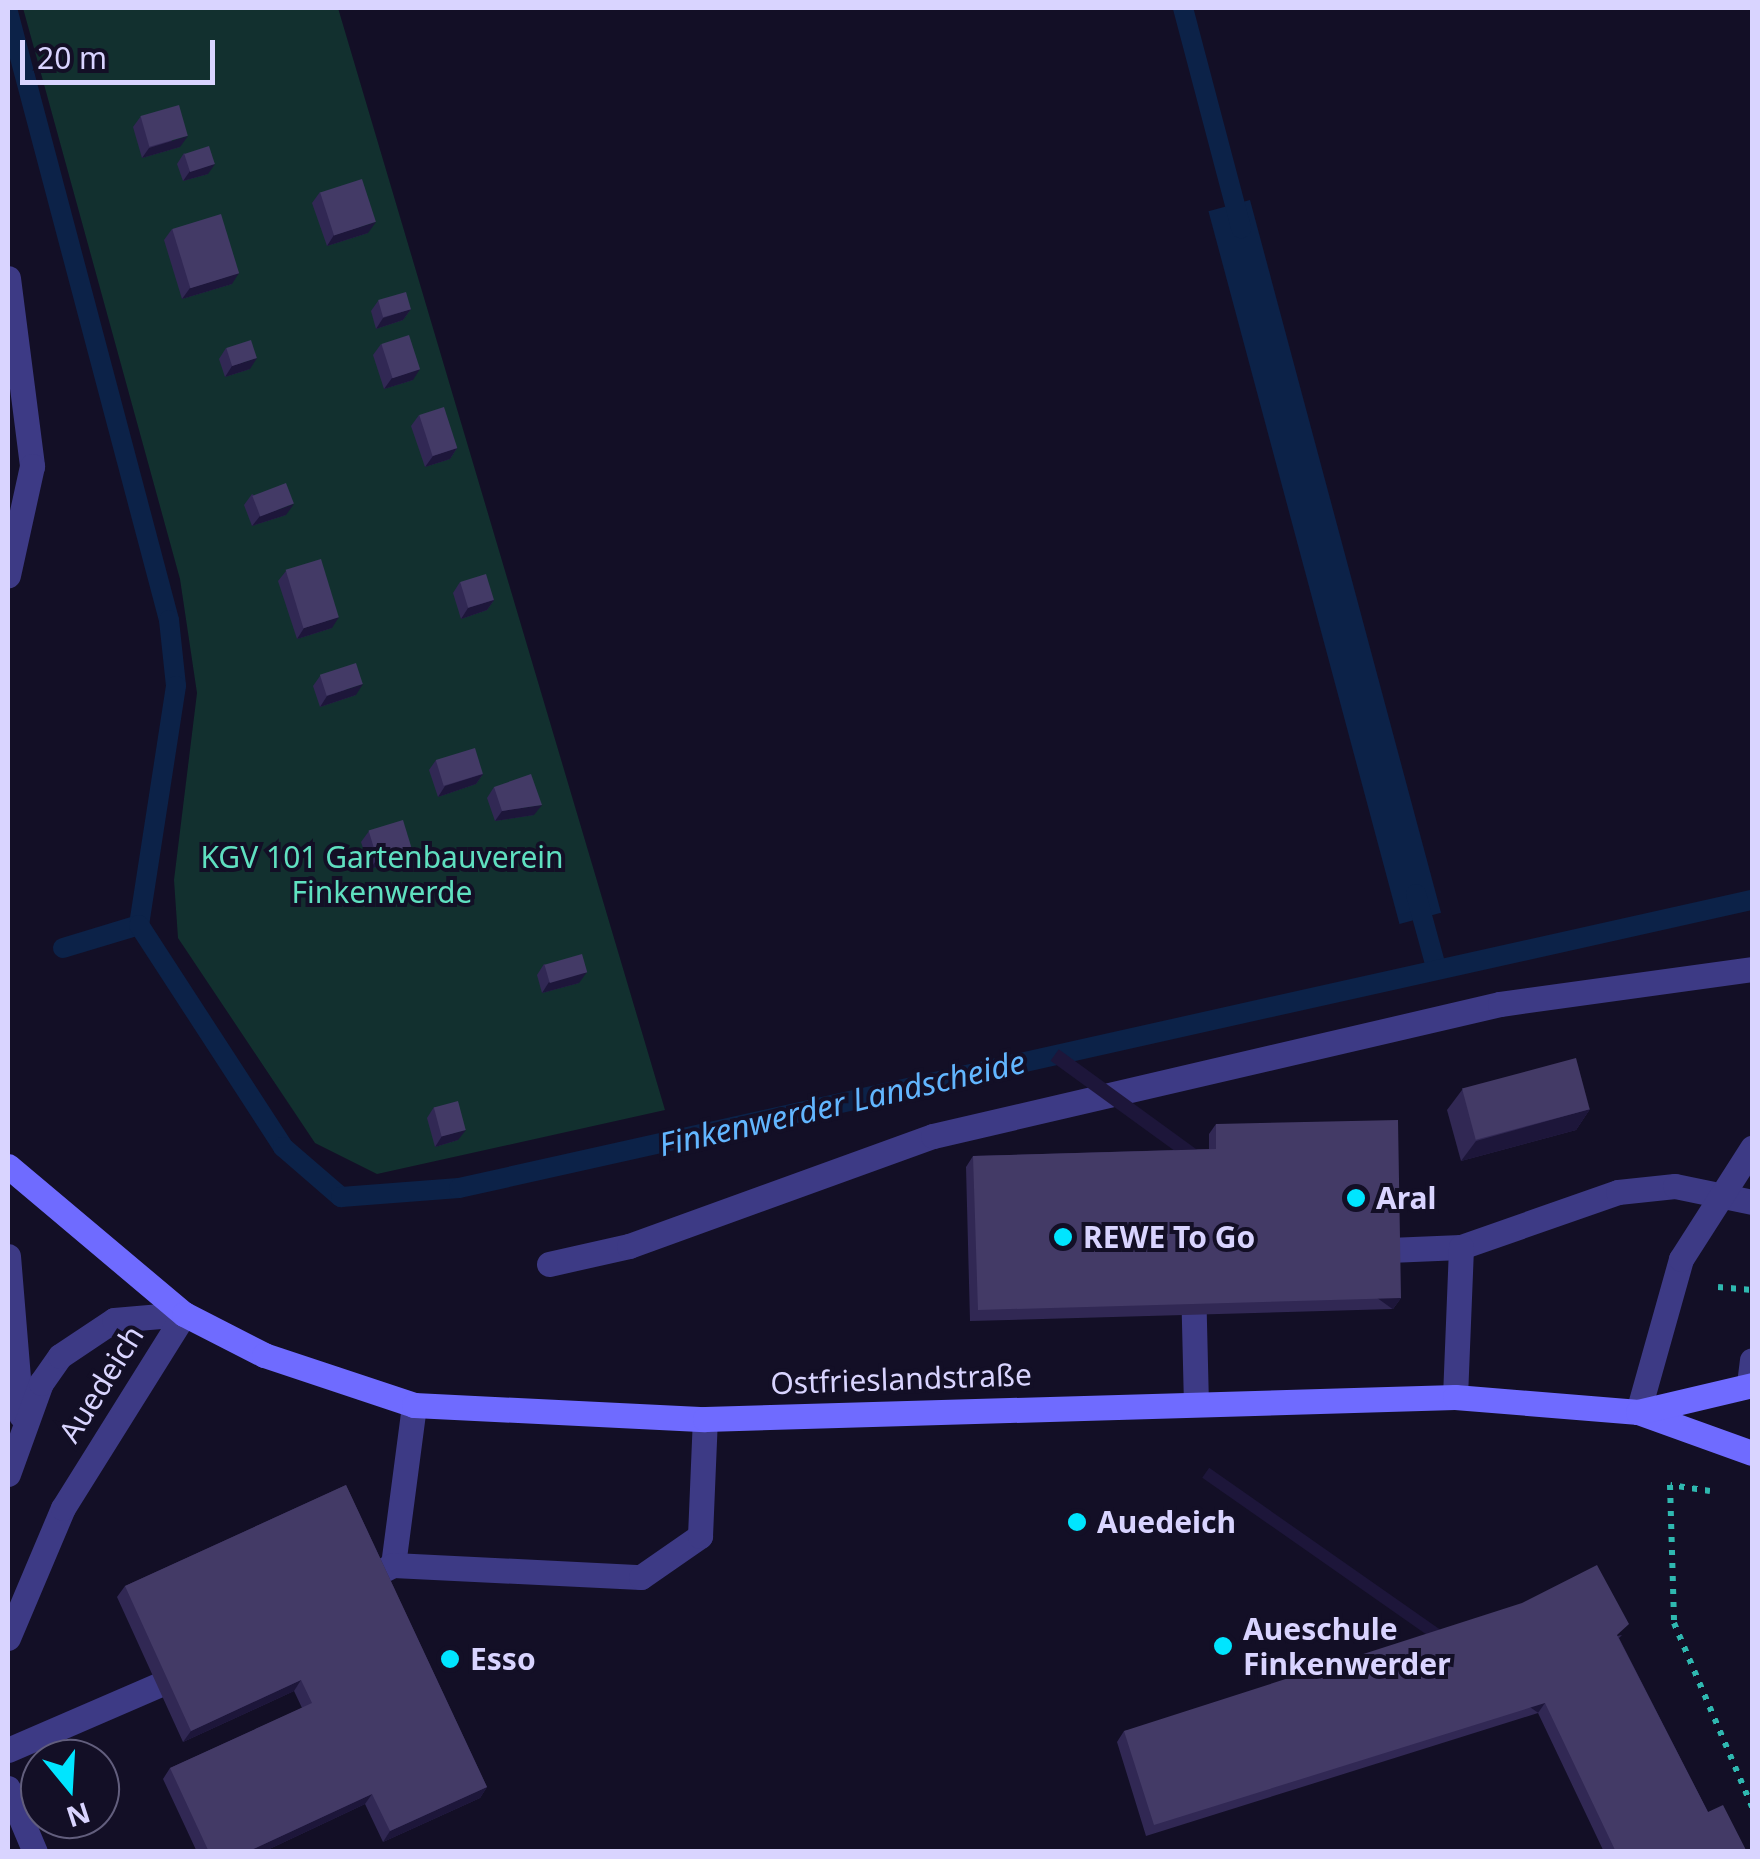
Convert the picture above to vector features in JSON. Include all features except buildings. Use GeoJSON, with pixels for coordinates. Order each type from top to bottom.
{"type":"FeatureCollection","features":[{"type":"Feature","properties":{"kind":"street"},"geometry":{"type":"LineString","coordinates":[[8,278],[32,466],[8,575]]}},
{"type":"Feature","properties":{"kind":"street"},"geometry":{"type":"LineString","coordinates":[[550,1264],[629,1246],[934,1136],[1500,1004],[1752,969]]}},
{"type":"Feature","properties":{"kind":"street"},"geometry":{"type":"LineString","coordinates":[[1638,1412],[1672,1282],[1720,1190],[1752,1148]]}},
{"type":"Feature","properties":{"kind":"street","name":"Ostfrieslandstraße"},"geometry":{"type":"LineString","coordinates":[[8,1166],[184,1314],[264,1355],[414,1405],[705,1418],[1455,1396],[1638,1412],[1752,1453]]}},
{"type":"Feature","properties":{"kind":"street"},"geometry":{"type":"LineString","coordinates":[[1327,1253],[1461,1247],[1618,1192],[1720,1190],[1752,1202]]}},
{"type":"Feature","properties":{"kind":"street"},"geometry":{"type":"LineString","coordinates":[[1455,1396],[1461,1247]]}},
{"type":"Feature","properties":{"kind":"street","name":"Auedeich"},"geometry":{"type":"LineString","coordinates":[[8,1256],[21,1432]]}},
{"type":"Feature","properties":{"kind":"street"},"geometry":{"type":"LineString","coordinates":[[1196,1402],[1192,1260],[1212,1259]]}},
{"type":"Feature","properties":{"kind":"street","name":"Auedeich"},"geometry":{"type":"LineString","coordinates":[[8,1474],[40,1383],[84,1335],[145,1312],[184,1314],[63,1508],[8,1638]]}},
{"type":"Feature","properties":{"kind":"street","name":"Ostfrieslandstraße"},"geometry":{"type":"LineString","coordinates":[[1638,1412],[1751,1376]]}},
{"type":"Feature","properties":{"kind":"street"},"geometry":{"type":"LineString","coordinates":[[392,1566],[414,1405]]}},
{"type":"Feature","properties":{"kind":"street"},"geometry":{"type":"LineString","coordinates":[[325,1601],[392,1566],[641,1577],[700,1536],[705,1418]]}},
{"type":"Feature","properties":{"kind":"street"},"geometry":{"type":"LineString","coordinates":[[8,1750],[105,1716],[207,1663]]}},
{"type":"Feature","properties":{"kind":"street"},"geometry":{"type":"LineString","coordinates":[[8,1788],[35,1852]]}},
{"type":"Feature","properties":{"kind":"path"},"geometry":{"type":"LineString","coordinates":[[1719,1492],[1670,1485],[1674,1624],[1752,1807]]}},
{"type":"Feature","properties":{"kind":"green space","name":"KGV 101 Gartenbauverein Finkenwerde"},"geometry":{"type":"Polygon","coordinates":[[[23,8],[338,8],[665,1110],[377,1174],[315,1143],[178,938],[174,880],[197,693],[180,579],[23,8]]]}},
{"type":"Feature","properties":{"kind":"water"},"geometry":{"type":"Polygon","coordinates":[[[1250,200],[1441,913],[1399,924],[1208,211],[1250,200]]]}},
{"type":"Feature","properties":{"kind":"waterway"},"geometry":{"type":"LineString","coordinates":[[1183,8],[1241,228]]}},
{"type":"Feature","properties":{"kind":"waterway"},"geometry":{"type":"LineString","coordinates":[[8,12],[169,620],[176,686],[139,925]]}},
{"type":"Feature","properties":{"kind":"waterway"},"geometry":{"type":"LineString","coordinates":[[1416,894],[1436,967]]}},
{"type":"Feature","properties":{"kind":"waterway","name":"Finkenwerder Landscheide"},"geometry":{"type":"LineString","coordinates":[[63,948],[139,925],[283,1147],[341,1197],[459,1188],[1752,900]]}},
{"type":"Feature","properties":{"kind":"place","name":"Aral"},"geometry":{"type":"Point","coordinates":[1356,1198]}},
{"type":"Feature","properties":{"kind":"place","name":"REWE To Go"},"geometry":{"type":"Point","coordinates":[1063,1237]}},
{"type":"Feature","properties":{"kind":"place","name":"Auedeich"},"geometry":{"type":"Point","coordinates":[1077,1522]}},
{"type":"Feature","properties":{"kind":"place","name":"Aueschule Finkenwerder"},"geometry":{"type":"Point","coordinates":[1223,1646]}},
{"type":"Feature","properties":{"kind":"place","name":"Esso"},"geometry":{"type":"Point","coordinates":[450,1659]}}]}
